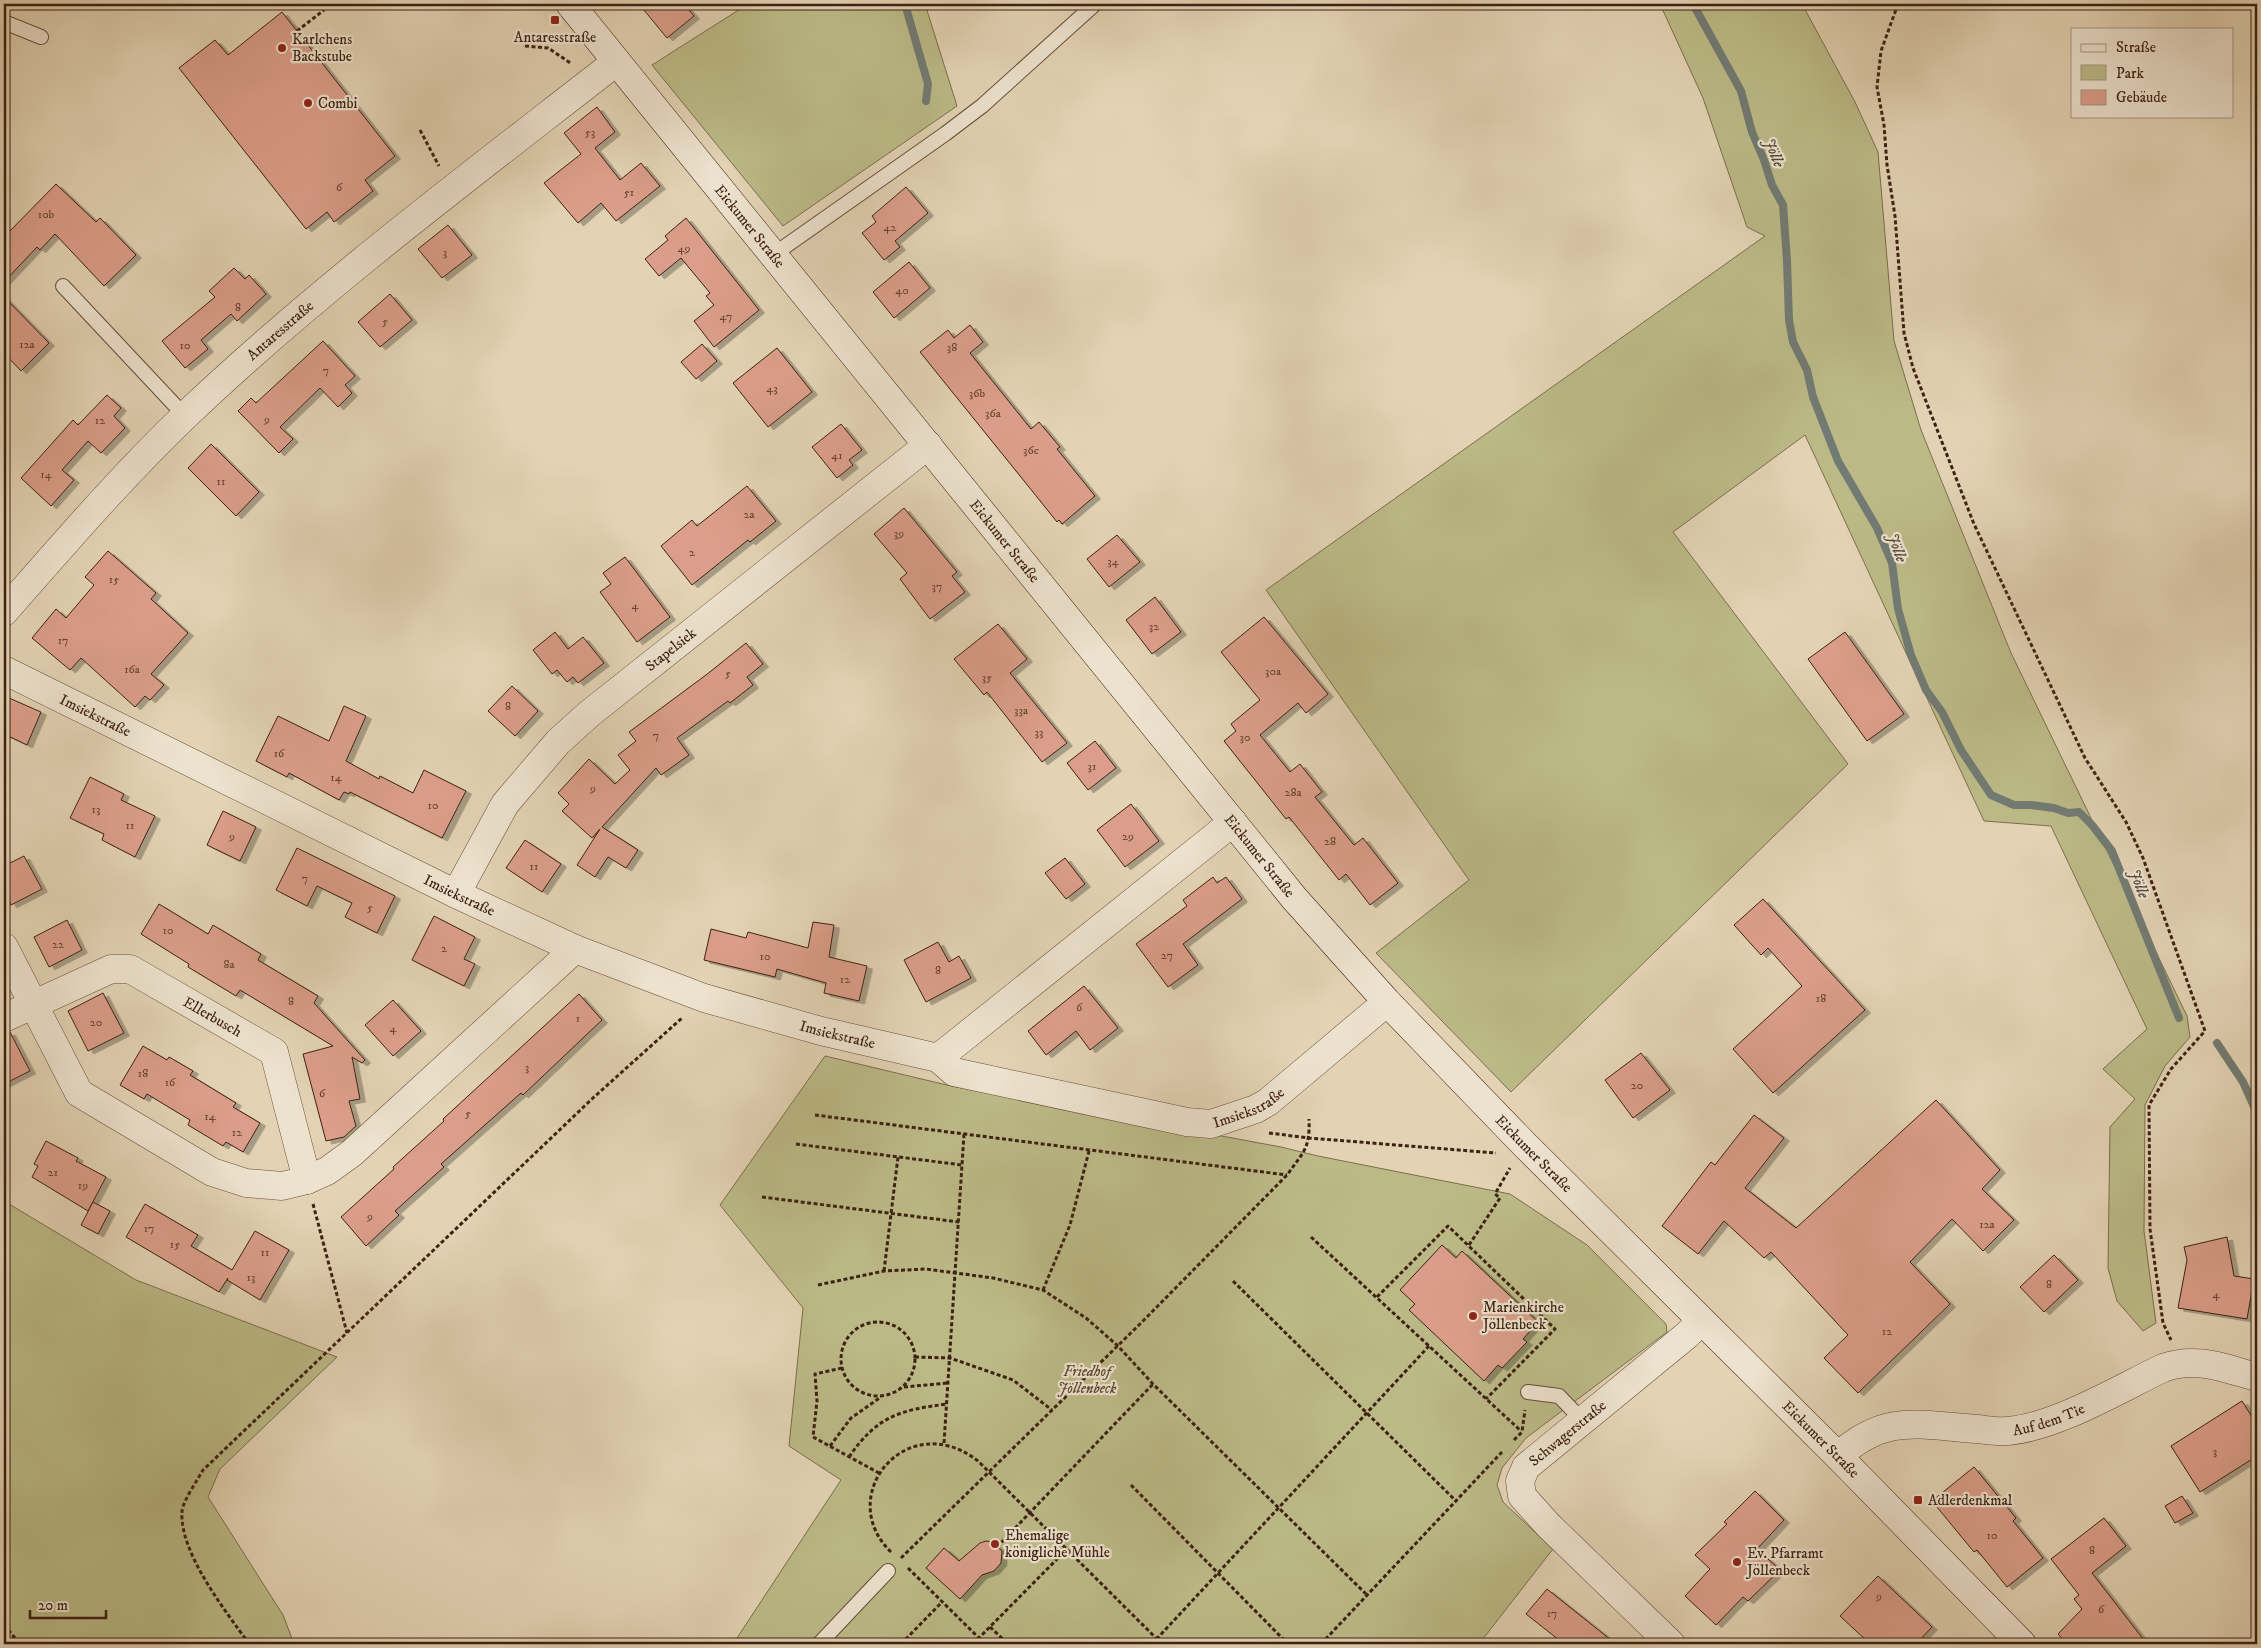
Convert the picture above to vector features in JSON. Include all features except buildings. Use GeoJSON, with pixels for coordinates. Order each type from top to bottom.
{"type":"FeatureCollection","features":[{"type":"Feature","properties":{"kind":"street","name":"Eickumer Straße"},"geometry":{"type":"LineString","coordinates":[[570,4],[608,68],[772,254],[1294,898],[1387,1002],[1523,1143],[1838,1456],[2022,1644]]}},
{"type":"Feature","properties":{"kind":"street","name":"Antaresstraße"},"geometry":{"type":"LineString","coordinates":[[4,612],[85,520],[185,416],[289,322],[608,68]]}},
{"type":"Feature","properties":{"kind":"street","name":"Stapelsiek"},"geometry":{"type":"LineString","coordinates":[[456,894],[505,804],[558,742],[596,708],[928,445]]}},
{"type":"Feature","properties":{"kind":"street","name":"Imsiekstraße"},"geometry":{"type":"LineString","coordinates":[[4,670],[456,894],[575,949],[704,998],[821,1032],[938,1058],[954,1072],[1187,1122],[1211,1124],[1256,1109],[1268,1102],[1387,1002]]}},
{"type":"Feature","properties":{"kind":"street"},"geometry":{"type":"LineString","coordinates":[[938,1058],[1233,822]]}},
{"type":"Feature","properties":{"kind":"street"},"geometry":{"type":"LineString","coordinates":[[4,948],[79,1093],[212,1172],[246,1183],[282,1186],[307,1180],[327,1171],[352,1153],[575,949]]}},
{"type":"Feature","properties":{"kind":"street","name":"Ellerbusch"},"geometry":{"type":"LineString","coordinates":[[4,1018],[111,969],[130,969],[274,1052],[307,1180]]}},
{"type":"Feature","properties":{"kind":"street","name":"Schwagerstraße"},"geometry":{"type":"LineString","coordinates":[[1671,1644],[1548,1525],[1522,1496],[1520,1481],[1526,1467],[1687,1335],[1701,1321]]}},
{"type":"Feature","properties":{"kind":"street","name":"Auf dem Tie"},"geometry":{"type":"LineString","coordinates":[[1838,1456],[1856,1440],[1874,1431],[1900,1424],[2008,1431],[2050,1422],[2163,1368],[2180,1362],[2200,1362],[2257,1377]]}},
{"type":"Feature","properties":{"kind":"lane"},"geometry":{"type":"LineString","coordinates":[[772,254],[945,134],[982,106],[1095,4]]}},
{"type":"Feature","properties":{"kind":"lane"},"geometry":{"type":"LineString","coordinates":[[4,22],[41,37]]}},
{"type":"Feature","properties":{"kind":"lane"},"geometry":{"type":"LineString","coordinates":[[63,286],[185,416]]}},
{"type":"Feature","properties":{"kind":"lane"},"geometry":{"type":"LineString","coordinates":[[1528,1392],[1559,1396],[1583,1421]]}},
{"type":"Feature","properties":{"kind":"lane"},"geometry":{"type":"LineString","coordinates":[[819,1644],[888,1571]]}},
{"type":"Feature","properties":{"kind":"path"},"geometry":{"type":"LineString","coordinates":[[1898,4],[1881,51],[1877,86],[1884,125],[1887,165],[1895,216],[1904,333],[1912,368],[1978,533],[2085,758],[2126,822],[2143,858],[2205,1031],[2171,1069],[2149,1105],[2150,1230],[2163,1323],[2180,1362]]}},
{"type":"Feature","properties":{"kind":"path"},"geometry":{"type":"LineString","coordinates":[[297,31],[324,10]]}},
{"type":"Feature","properties":{"kind":"path"},"geometry":{"type":"LineString","coordinates":[[525,46],[548,48],[577,67],[608,68]]}},
{"type":"Feature","properties":{"kind":"path"},"geometry":{"type":"LineString","coordinates":[[420,130],[452,191]]}},
{"type":"Feature","properties":{"kind":"path"},"geometry":{"type":"LineString","coordinates":[[249,1644],[204,1579],[187,1542],[182,1510],[203,1470],[593,1098],[704,998]]}},
{"type":"Feature","properties":{"kind":"path"},"geometry":{"type":"LineString","coordinates":[[815,1115],[1288,1175]]}},
{"type":"Feature","properties":{"kind":"path"},"geometry":{"type":"LineString","coordinates":[[899,1560],[1118,1346],[1288,1175],[1304,1154],[1309,1138],[1309,1119]]}},
{"type":"Feature","properties":{"kind":"path"},"geometry":{"type":"LineString","coordinates":[[944,1443],[964,1134]]}},
{"type":"Feature","properties":{"kind":"path"},"geometry":{"type":"LineString","coordinates":[[1309,1138],[1497,1153],[1523,1143]]}},
{"type":"Feature","properties":{"kind":"path"},"geometry":{"type":"LineString","coordinates":[[796,1144],[962,1165]]}},
{"type":"Feature","properties":{"kind":"path"},"geometry":{"type":"LineString","coordinates":[[1043,1290],[1070,1225],[1090,1151]]}},
{"type":"Feature","properties":{"kind":"path"},"geometry":{"type":"LineString","coordinates":[[884,1271],[898,1157]]}},
{"type":"Feature","properties":{"kind":"path"},"geometry":{"type":"LineString","coordinates":[[307,1180],[347,1334]]}},
{"type":"Feature","properties":{"kind":"path"},"geometry":{"type":"LineString","coordinates":[[1468,1246],[1500,1198],[1495,1194],[1499,1188]]}},
{"type":"Feature","properties":{"kind":"path"},"geometry":{"type":"LineString","coordinates":[[762,1197],[959,1222]]}},
{"type":"Feature","properties":{"kind":"path"},"geometry":{"type":"LineString","coordinates":[[1377,1297],[1448,1226],[1555,1329],[1486,1399]]}},
{"type":"Feature","properties":{"kind":"path"},"geometry":{"type":"LineString","coordinates":[[1311,1237],[1522,1432],[1366,1594],[1321,1644]]}},
{"type":"Feature","properties":{"kind":"path"},"geometry":{"type":"LineString","coordinates":[[818,1285],[884,1271],[926,1269],[993,1278],[1043,1290],[1086,1318],[1118,1346],[1153,1384],[1366,1594]]}},
{"type":"Feature","properties":{"kind":"path"},"geometry":{"type":"LineString","coordinates":[[1233,1281],[1456,1501]]}},
{"type":"Feature","properties":{"kind":"path"},"geometry":{"type":"LineString","coordinates":[[872,1322],[884,1322],[896,1326],[906,1334],[912,1345],[915,1357],[910,1378],[903,1387],[893,1393],[870,1396],[852,1386],[842,1368],[840,1356],[847,1338],[860,1326],[872,1322]]}},
{"type":"Feature","properties":{"kind":"path"},"geometry":{"type":"LineString","coordinates":[[1152,1644],[1429,1346]]}},
{"type":"Feature","properties":{"kind":"path"},"geometry":{"type":"LineString","coordinates":[[915,1357],[950,1358],[1013,1380],[1052,1410]]}},
{"type":"Feature","properties":{"kind":"path"},"geometry":{"type":"LineString","coordinates":[[842,1368],[815,1374],[817,1402],[812,1437],[879,1473]]}},
{"type":"Feature","properties":{"kind":"path"},"geometry":{"type":"LineString","coordinates":[[903,1387],[948,1383]]}},
{"type":"Feature","properties":{"kind":"path"},"geometry":{"type":"LineString","coordinates":[[997,1547],[1153,1384]]}},
{"type":"Feature","properties":{"kind":"path"},"geometry":{"type":"LineString","coordinates":[[830,1446],[851,1418],[881,1396]]}},
{"type":"Feature","properties":{"kind":"path"},"geometry":{"type":"LineString","coordinates":[[849,1457],[862,1437],[889,1417],[914,1408],[947,1404]]}},
{"type":"Feature","properties":{"kind":"path"},"geometry":{"type":"LineString","coordinates":[[979,1638],[899,1560],[882,1540],[872,1518],[871,1496],[879,1473],[888,1461],[900,1452],[913,1446],[927,1443],[944,1443],[966,1451],[1162,1644]]}},
{"type":"Feature","properties":{"kind":"path"},"geometry":{"type":"LineString","coordinates":[[1131,1485],[1288,1644]]}},
{"type":"Feature","properties":{"kind":"path"},"geometry":{"type":"LineString","coordinates":[[973,1644],[1066,1550]]}},
{"type":"Feature","properties":{"kind":"path"},"geometry":{"type":"LineString","coordinates":[[901,1644],[942,1602]]}},
{"type":"Feature","properties":{"kind":"path"},"geometry":{"type":"LineString","coordinates":[[4,1625],[20,1644]]}},
{"type":"Feature","properties":{"kind":"path"},"geometry":{"type":"LineString","coordinates":[[990,1627],[1008,1644]]}},
{"type":"Feature","properties":{"kind":"green space"},"geometry":{"type":"Polygon","coordinates":[[[748,4],[925,4],[957,106],[783,226],[652,65],[748,4]]]}},
{"type":"Feature","properties":{"kind":"green space"},"geometry":{"type":"Polygon","coordinates":[[[1660,4],[1802,4],[1855,102],[1878,152],[1894,341],[1921,430],[2011,653],[2187,1016],[2190,1037],[2165,1066],[2145,1105],[2144,1231],[2156,1323],[2143,1331],[2117,1301],[2108,1268],[2110,1127],[2135,1099],[2103,1069],[2147,1029],[2051,826],[1984,821],[1805,435],[1673,532],[1848,764],[1511,1092],[1376,953],[1469,880],[1266,590],[1765,236],[1747,227],[1703,98],[1660,4]]]}},
{"type":"Feature","properties":{"kind":"green space","name":"Friedhof Jöllenbeck"},"geometry":{"type":"Polygon","coordinates":[[[825,1056],[951,1086],[1281,1147],[1510,1194],[1587,1245],[1666,1324],[1667,1332],[1526,1438],[1502,1468],[1497,1485],[1503,1502],[1553,1549],[1479,1644],[733,1644],[841,1480],[789,1446],[803,1308],[720,1205],[825,1056]]]}},
{"type":"Feature","properties":{"kind":"green space"},"geometry":{"type":"Polygon","coordinates":[[[4,1201],[136,1280],[337,1357],[220,1469],[208,1497],[283,1615],[294,1644],[6,1644],[4,1642],[4,1201]]]}},
{"type":"Feature","properties":{"kind":"waterway"},"geometry":{"type":"LineString","coordinates":[[905,4],[928,84],[926,101]]}},
{"type":"Feature","properties":{"kind":"waterway","name":"Jölle"},"geometry":{"type":"LineString","coordinates":[[1693,4],[1741,91],[1752,132],[1772,185],[1783,205],[1789,320],[1793,342],[1807,370],[1813,397],[1838,461],[1877,528],[1892,563],[1898,609],[1911,655],[1926,690],[1942,712],[1961,750],[1991,795],[2014,805],[2054,808],[2068,813],[2079,812],[2092,825],[2112,851],[2179,1018]]}},
{"type":"Feature","properties":{"kind":"waterway","name":"Jölle"},"geometry":{"type":"LineString","coordinates":[[2217,1043],[2243,1082],[2257,1113]]}},
{"type":"Feature","properties":{"kind":"place","name":"Antaresstraße"},"geometry":{"type":"Point","coordinates":[555,20]}},
{"type":"Feature","properties":{"kind":"place","name":"Karlchens Backstube"},"geometry":{"type":"Point","coordinates":[282,48]}},
{"type":"Feature","properties":{"kind":"place","name":"Combi"},"geometry":{"type":"Point","coordinates":[308,103]}},
{"type":"Feature","properties":{"kind":"place","name":"Marienkirche Jöllenbeck"},"geometry":{"type":"Point","coordinates":[1473,1316]}},
{"type":"Feature","properties":{"kind":"place","name":"Adlerdenkmal"},"geometry":{"type":"Point","coordinates":[1918,1500]}},
{"type":"Feature","properties":{"kind":"place","name":"Ehemalige königliche Mühle"},"geometry":{"type":"Point","coordinates":[995,1544]}},
{"type":"Feature","properties":{"kind":"place","name":"Ev. Pfarramt Jöllenbeck"},"geometry":{"type":"Point","coordinates":[1737,1562]}}]}
